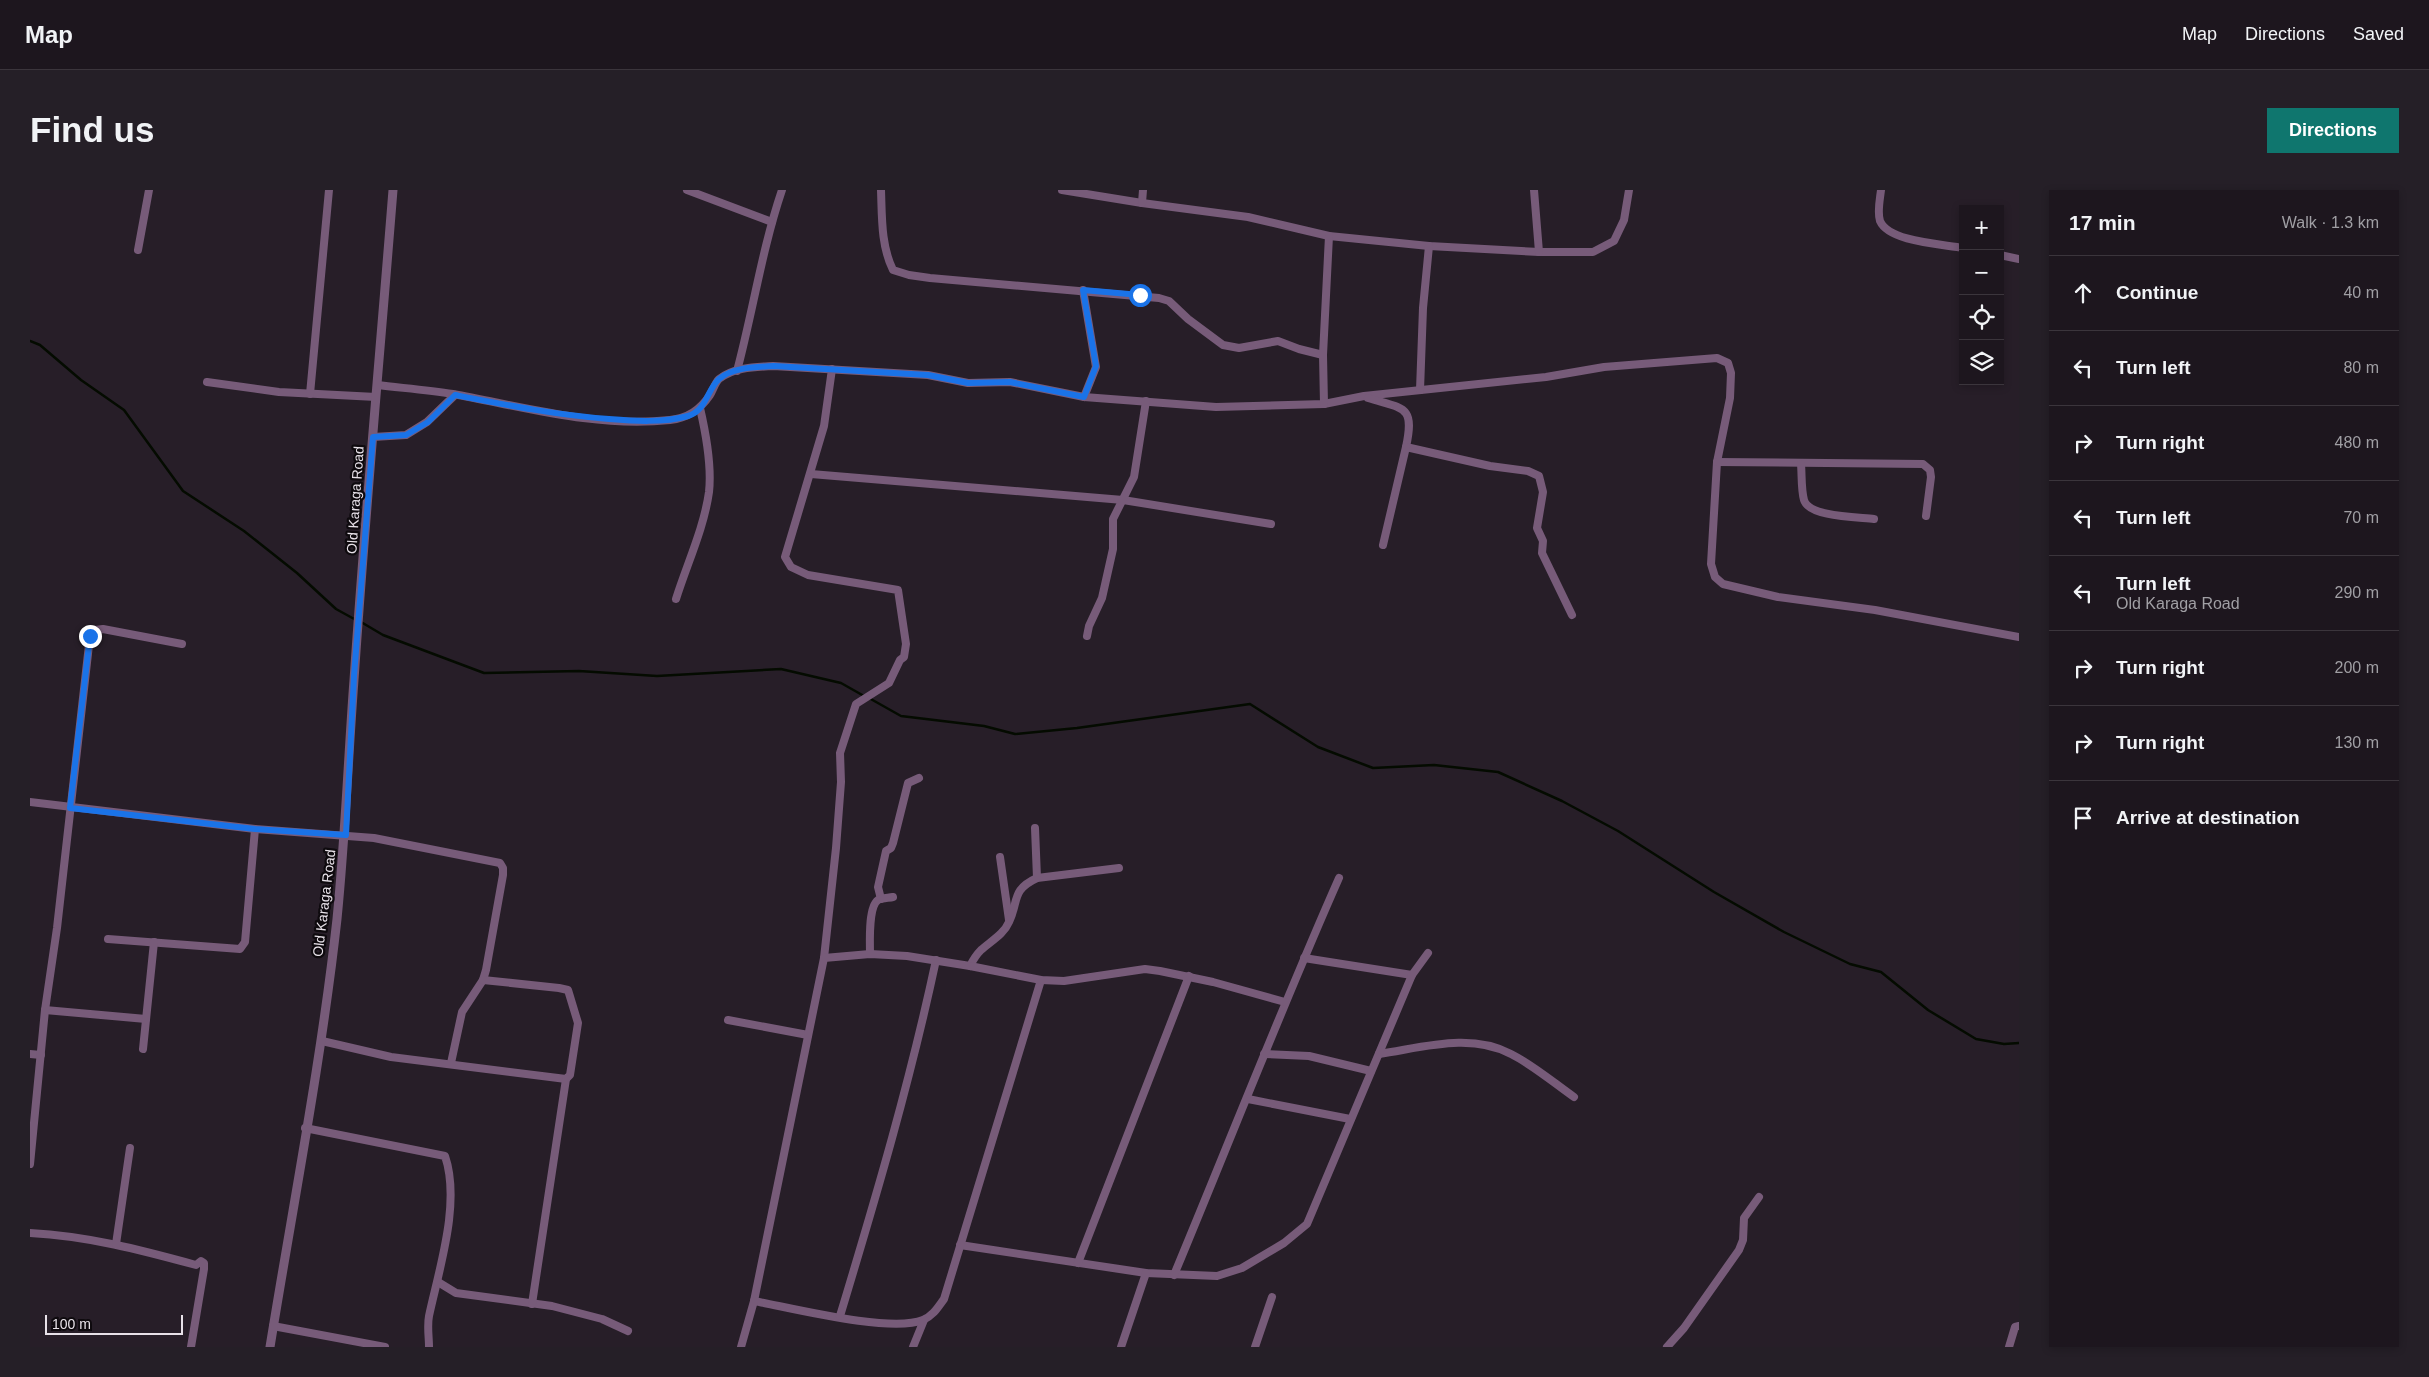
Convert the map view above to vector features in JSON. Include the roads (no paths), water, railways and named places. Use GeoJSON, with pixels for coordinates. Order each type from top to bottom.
{"type":"FeatureCollection","features":[{"type":"Feature","properties":{"kind":"street"},"geometry":{"type":"LineString","coordinates":[[138,250],[149,190]]}},
{"type":"Feature","properties":{"kind":"street"},"geometry":{"type":"LineString","coordinates":[[310,394],[329,190]]}},
{"type":"Feature","properties":{"kind":"street","name":"Old Karaga Road"},"geometry":{"type":"LineString","coordinates":[[270,1347],[305,1128],[322,1041],[346,835],[373,437],[393,190]]}},
{"type":"Feature","properties":{"kind":"street"},"geometry":{"type":"LineString","coordinates":[[687,190],[772,222]]}},
{"type":"Feature","properties":{"kind":"street"},"geometry":{"type":"LineString","coordinates":[[737,371],[772,222],[782,190]]}},
{"type":"Feature","properties":{"kind":"street"},"geometry":{"type":"LineString","coordinates":[[881,190],[885,245],[888,258],[894,270],[909,275],[930,278],[1159,298],[1169,301],[1188,319],[1223,345],[1239,348],[1278,341],[1298,349],[1323,355]]}},
{"type":"Feature","properties":{"kind":"street"},"geometry":{"type":"LineString","coordinates":[[1062,190],[1142,203],[1248,216],[1329,236],[1429,246],[1539,252],[1593,252],[1614,241],[1624,220],[1629,190]]}},
{"type":"Feature","properties":{"kind":"street"},"geometry":{"type":"LineString","coordinates":[[1142,203],[1143,190]]}},
{"type":"Feature","properties":{"kind":"street"},"geometry":{"type":"LineString","coordinates":[[1534,190],[1539,252]]}},
{"type":"Feature","properties":{"kind":"street"},"geometry":{"type":"LineString","coordinates":[[1881,190],[1879,216],[1887,231],[1904,238],[1959,247]]}},
{"type":"Feature","properties":{"kind":"street"},"geometry":{"type":"LineString","coordinates":[[1324,404],[1323,355],[1329,236]]}},
{"type":"Feature","properties":{"kind":"street"},"geometry":{"type":"LineString","coordinates":[[1420,390],[1423,308],[1429,246]]}},
{"type":"Feature","properties":{"kind":"street"},"geometry":{"type":"LineString","coordinates":[[2004,256],[2019,259]]}},
{"type":"Feature","properties":{"kind":"street"},"geometry":{"type":"LineString","coordinates":[[1083,290],[1096,366],[1084,397]]}},
{"type":"Feature","properties":{"kind":"street"},"geometry":{"type":"LineString","coordinates":[[378,385],[455,395],[564,416],[631,421],[671,420],[691,415],[700,408],[718,380],[737,371],[752,367],[774,366],[928,375],[968,383],[1010,382],[1084,397],[1216,407],[1324,404],[1364,396],[1546,378],[1604,367],[1717,358],[1728,363],[1732,373],[1730,398],[1717,462],[1711,564],[1715,577],[1723,584],[1778,597],[1876,610],[2019,637]]}},
{"type":"Feature","properties":{"kind":"street"},"geometry":{"type":"LineString","coordinates":[[741,1347],[754,1301],[824,958],[836,848],[840,753],[856,704],[889,683],[900,660],[904,657],[906,644],[898,590],[808,575],[791,567],[785,556],[790,534],[811,474],[824,426],[832,369]]}},
{"type":"Feature","properties":{"kind":"street"},"geometry":{"type":"LineString","coordinates":[[206,382],[279,392],[376,397]]}},
{"type":"Feature","properties":{"kind":"street"},"geometry":{"type":"LineString","coordinates":[[373,437],[406,435],[428,422],[455,395]]}},
{"type":"Feature","properties":{"kind":"street"},"geometry":{"type":"LineString","coordinates":[[1364,396],[1401,408],[1407,413],[1410,426],[1383,545]]}},
{"type":"Feature","properties":{"kind":"street"},"geometry":{"type":"LineString","coordinates":[[1087,636],[1089,626],[1102,598],[1113,549],[1113,519],[1134,477],[1146,402]]}},
{"type":"Feature","properties":{"kind":"street"},"geometry":{"type":"LineString","coordinates":[[676,599],[709,491],[706,432],[700,408]]}},
{"type":"Feature","properties":{"kind":"street"},"geometry":{"type":"LineString","coordinates":[[1406,447],[1490,466],[1528,471],[1539,476],[1544,492],[1537,528],[1543,541],[1542,553],[1572,615]]}},
{"type":"Feature","properties":{"kind":"street"},"geometry":{"type":"LineString","coordinates":[[1717,462],[1923,464],[1930,470],[1931,477],[1926,516]]}},
{"type":"Feature","properties":{"kind":"street"},"geometry":{"type":"LineString","coordinates":[[1801,464],[1804,501],[1810,509],[1823,513],[1874,519]]}},
{"type":"Feature","properties":{"kind":"street"},"geometry":{"type":"LineString","coordinates":[[811,474],[1123,500],[1271,524]]}},
{"type":"Feature","properties":{"kind":"street"},"geometry":{"type":"LineString","coordinates":[[30,1164],[45,1010],[90,636],[95,630],[102,629],[182,644]]}},
{"type":"Feature","properties":{"kind":"street"},"geometry":{"type":"LineString","coordinates":[[881,899],[878,887],[886,851],[894,843],[908,782],[919,778]]}},
{"type":"Feature","properties":{"kind":"street"},"geometry":{"type":"LineString","coordinates":[[30,802],[255,829],[346,835],[406,843],[500,863],[503,868],[503,875],[491,952],[482,980],[462,1012],[451,1063]]}},
{"type":"Feature","properties":{"kind":"street"},"geometry":{"type":"LineString","coordinates":[[1035,828],[1037,878]]}},
{"type":"Feature","properties":{"kind":"street"},"geometry":{"type":"LineString","coordinates":[[108,939],[240,949],[245,942],[255,829]]}},
{"type":"Feature","properties":{"kind":"street"},"geometry":{"type":"LineString","coordinates":[[1000,857],[1009,922]]}},
{"type":"Feature","properties":{"kind":"street"},"geometry":{"type":"LineString","coordinates":[[970,966],[979,952],[1002,932],[1009,922],[1017,893],[1025,883],[1037,878],[1119,868]]}},
{"type":"Feature","properties":{"kind":"street"},"geometry":{"type":"LineString","coordinates":[[1174,1275],[1248,1098],[1285,1002],[1339,878]]}},
{"type":"Feature","properties":{"kind":"street"},"geometry":{"type":"LineString","coordinates":[[870,954],[871,915],[874,904],[881,899],[894,897]]}},
{"type":"Feature","properties":{"kind":"street"},"geometry":{"type":"LineString","coordinates":[[143,1049],[154,942]]}},
{"type":"Feature","properties":{"kind":"street"},"geometry":{"type":"LineString","coordinates":[[960,1245],[1146,1273],[1217,1276],[1242,1268],[1284,1243],[1307,1224],[1412,975],[1428,953]]}},
{"type":"Feature","properties":{"kind":"street"},"geometry":{"type":"LineString","coordinates":[[824,958],[870,954],[936,960],[1041,980],[1064,981],[1145,970],[1189,976],[1285,1002]]}},
{"type":"Feature","properties":{"kind":"street"},"geometry":{"type":"LineString","coordinates":[[1304,958],[1412,975]]}},
{"type":"Feature","properties":{"kind":"street"},"geometry":{"type":"LineString","coordinates":[[840,1316],[911,1073],[936,960]]}},
{"type":"Feature","properties":{"kind":"street"},"geometry":{"type":"LineString","coordinates":[[1078,1262],[1189,976]]}},
{"type":"Feature","properties":{"kind":"street"},"geometry":{"type":"LineString","coordinates":[[482,980],[568,990],[578,1023],[570,1075],[566,1079],[532,1304]]}},
{"type":"Feature","properties":{"kind":"street"},"geometry":{"type":"LineString","coordinates":[[754,1301],[884,1324],[908,1324],[924,1320],[936,1311],[944,1299],[1041,980]]}},
{"type":"Feature","properties":{"kind":"street"},"geometry":{"type":"LineString","coordinates":[[45,1010],[146,1018]]}},
{"type":"Feature","properties":{"kind":"street"},"geometry":{"type":"LineString","coordinates":[[728,1020],[808,1035]]}},
{"type":"Feature","properties":{"kind":"street"},"geometry":{"type":"LineString","coordinates":[[322,1041],[391,1057],[451,1063],[566,1079]]}},
{"type":"Feature","properties":{"kind":"street"},"geometry":{"type":"LineString","coordinates":[[1378,1054],[1458,1042],[1482,1045],[1510,1053],[1574,1096]]}},
{"type":"Feature","properties":{"kind":"street"},"geometry":{"type":"LineString","coordinates":[[30,1054],[40,1055]]}},
{"type":"Feature","properties":{"kind":"street"},"geometry":{"type":"LineString","coordinates":[[1264,1054],[1309,1056],[1371,1071]]}},
{"type":"Feature","properties":{"kind":"street"},"geometry":{"type":"LineString","coordinates":[[1248,1098],[1350,1119]]}},
{"type":"Feature","properties":{"kind":"street"},"geometry":{"type":"LineString","coordinates":[[305,1128],[445,1156],[448,1166],[450,1191],[447,1230],[438,1282],[429,1318],[429,1347]]}},
{"type":"Feature","properties":{"kind":"street"},"geometry":{"type":"LineString","coordinates":[[116,1244],[130,1148]]}},
{"type":"Feature","properties":{"kind":"street"},"geometry":{"type":"LineString","coordinates":[[1667,1347],[1684,1328],[1740,1250],[1743,1240],[1744,1218],[1759,1198]]}},
{"type":"Feature","properties":{"kind":"street"},"geometry":{"type":"LineString","coordinates":[[30,1234],[67,1235],[116,1244],[196,1265],[201,1261],[204,1263],[191,1347]]}},
{"type":"Feature","properties":{"kind":"street"},"geometry":{"type":"LineString","coordinates":[[1121,1347],[1146,1273]]}},
{"type":"Feature","properties":{"kind":"street"},"geometry":{"type":"LineString","coordinates":[[438,1282],[456,1293],[552,1306],[602,1319],[628,1331]]}},
{"type":"Feature","properties":{"kind":"street"},"geometry":{"type":"LineString","coordinates":[[1255,1347],[1272,1297]]}},
{"type":"Feature","properties":{"kind":"street"},"geometry":{"type":"LineString","coordinates":[[913,1347],[924,1320]]}},
{"type":"Feature","properties":{"kind":"street"},"geometry":{"type":"LineString","coordinates":[[273,1326],[384,1347]]}},
{"type":"Feature","properties":{"kind":"street"},"geometry":{"type":"LineString","coordinates":[[2009,1347],[2015,1327],[2019,1326]]}},
{"type":"Feature","properties":{"kind":"waterway"},"geometry":{"type":"LineString","coordinates":[[30,341],[40,345],[81,380],[124,410],[183,491],[244,531],[297,573],[336,609],[356,620]]}},
{"type":"Feature","properties":{"kind":"waterway"},"geometry":{"type":"LineString","coordinates":[[361,622],[383,635],[484,673],[579,671],[657,676],[781,669],[841,683],[864,696]]}},
{"type":"Feature","properties":{"kind":"waterway"},"geometry":{"type":"LineString","coordinates":[[869,698],[901,716],[984,726],[1015,734],[1077,728],[1250,704],[1318,747],[1373,768],[1434,765],[1498,772],[1562,801],[1618,831],[1714,892],[1784,932],[1850,964],[1881,972],[1928,1010],[1976,1039],[2004,1044],[2019,1043]]}}]}
